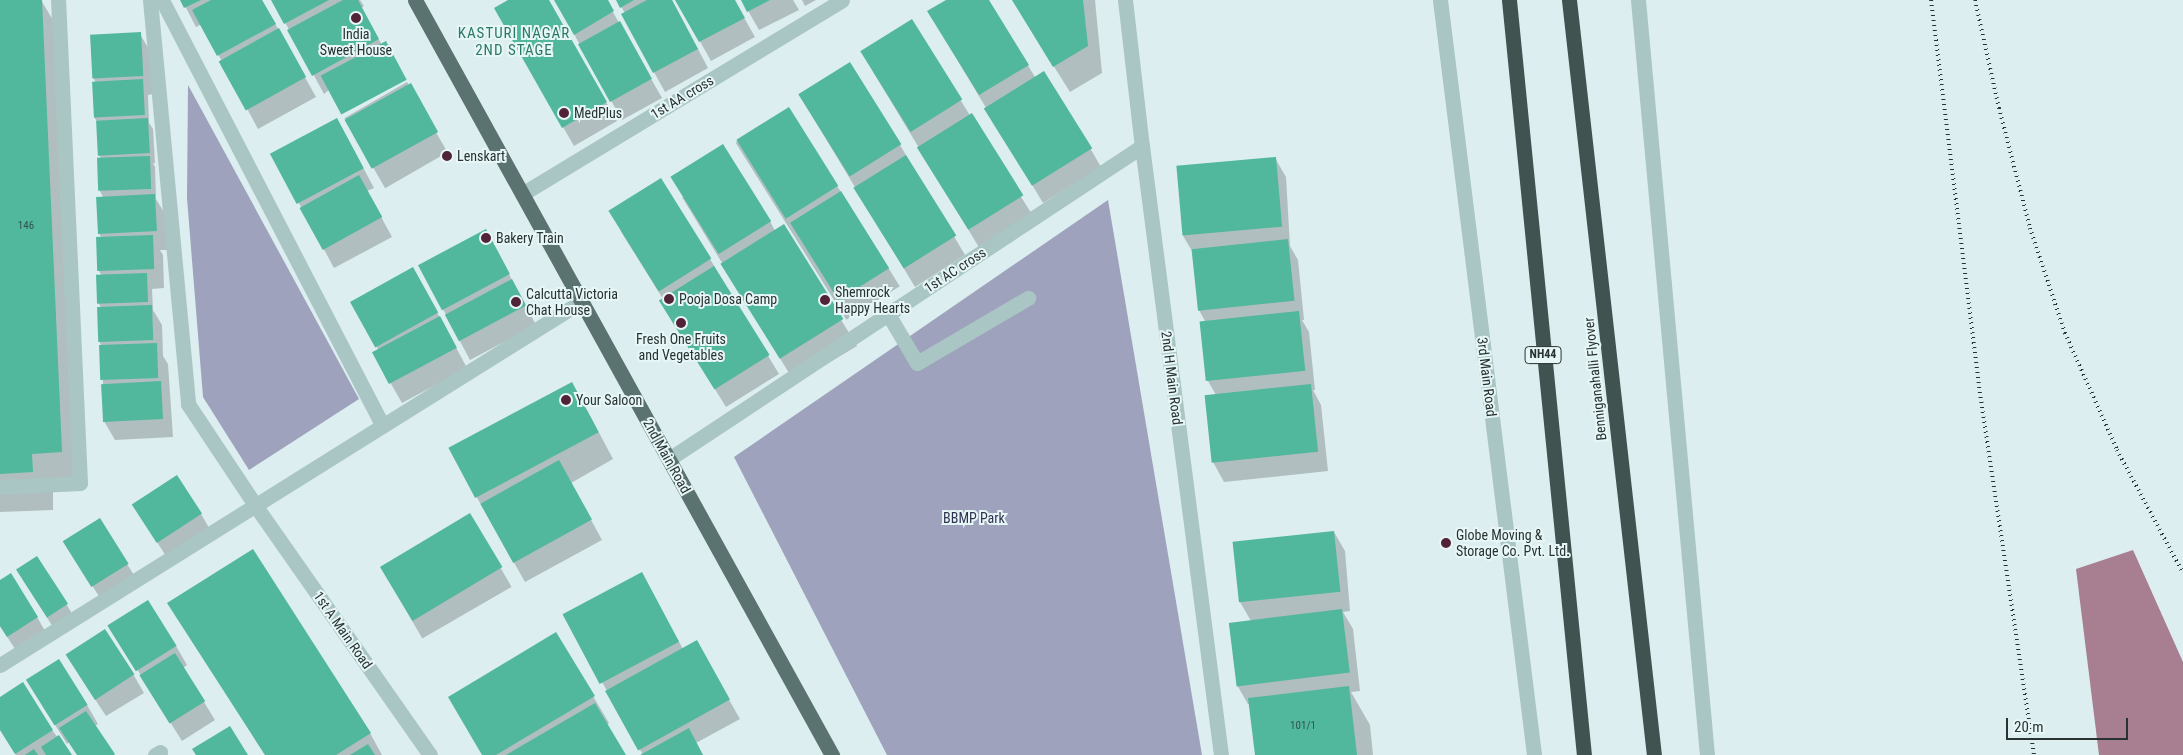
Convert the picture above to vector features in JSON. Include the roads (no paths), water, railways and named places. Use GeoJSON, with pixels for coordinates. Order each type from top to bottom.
{"type":"FeatureCollection","features":[{"type":"Feature","properties":{"kind":"highway","name":"NH44"},"geometry":{"type":"LineString","coordinates":[[1509,0],[1578,710],[1584,755]]}},
{"type":"Feature","properties":{"kind":"highway","name":"Benniganahalli Flyover"},"geometry":{"type":"LineString","coordinates":[[1569,0],[1654,755]]}},
{"type":"Feature","properties":{"kind":"main road","name":"2nd Main Road"},"geometry":{"type":"LineString","coordinates":[[415,0],[832,755]]}},
{"type":"Feature","properties":{"kind":"street"},"geometry":{"type":"LineString","coordinates":[[0,487],[80,483],[58,0]]}},
{"type":"Feature","properties":{"kind":"street","name":"1st A Main Road"},"geometry":{"type":"LineString","coordinates":[[150,0],[188,404],[255,505],[430,755]]}},
{"type":"Feature","properties":{"kind":"street"},"geometry":{"type":"LineString","coordinates":[[162,0],[382,426]]}},
{"type":"Feature","properties":{"kind":"street","name":"1st AA cross"},"geometry":{"type":"LineString","coordinates":[[522,194],[842,0]]}},
{"type":"Feature","properties":{"kind":"street","name":"2nd H Main Road"},"geometry":{"type":"LineString","coordinates":[[1125,0],[1142,146],[1221,755]]}},
{"type":"Feature","properties":{"kind":"street","name":"3rd Main Road"},"geometry":{"type":"LineString","coordinates":[[1440,0],[1534,755]]}},
{"type":"Feature","properties":{"kind":"street"},"geometry":{"type":"LineString","coordinates":[[1638,0],[1707,755]]}},
{"type":"Feature","properties":{"kind":"street","name":"1st AC cross"},"geometry":{"type":"LineString","coordinates":[[669,459],[1142,146]]}},
{"type":"Feature","properties":{"kind":"street"},"geometry":{"type":"LineString","coordinates":[[888,314],[917,363],[1028,298]]}},
{"type":"Feature","properties":{"kind":"street"},"geometry":{"type":"LineString","coordinates":[[0,664],[582,301]]}},
{"type":"Feature","properties":{"kind":"railway"},"geometry":{"type":"LineString","coordinates":[[1931,0],[1979,387],[2034,755]]}},
{"type":"Feature","properties":{"kind":"railway"},"geometry":{"type":"LineString","coordinates":[[1975,0],[1999,108],[2030,228],[2065,333],[2117,450],[2183,573]]}},
{"type":"Feature","properties":{"kind":"place","name":"India Sweet House"},"geometry":{"type":"Point","coordinates":[356,18]}},
{"type":"Feature","properties":{"kind":"place","name":"MedPlus"},"geometry":{"type":"Point","coordinates":[564,113]}},
{"type":"Feature","properties":{"kind":"place","name":"Lenskart"},"geometry":{"type":"Point","coordinates":[447,156]}},
{"type":"Feature","properties":{"kind":"place","name":"Bakery Train"},"geometry":{"type":"Point","coordinates":[486,238]}},
{"type":"Feature","properties":{"kind":"place","name":"Pooja Dosa Camp"},"geometry":{"type":"Point","coordinates":[669,299]}},
{"type":"Feature","properties":{"kind":"place","name":"Shemrock Happy Hearts"},"geometry":{"type":"Point","coordinates":[825,300]}},
{"type":"Feature","properties":{"kind":"place","name":"Calcutta Victoria Chat House"},"geometry":{"type":"Point","coordinates":[516,302]}},
{"type":"Feature","properties":{"kind":"place","name":"Fresh One Fruits and Vegetables"},"geometry":{"type":"Point","coordinates":[681,323]}},
{"type":"Feature","properties":{"kind":"place","name":"Your Saloon"},"geometry":{"type":"Point","coordinates":[566,400]}},
{"type":"Feature","properties":{"kind":"place","name":"Globe Moving & Storage Co. Pvt. Ltd."},"geometry":{"type":"Point","coordinates":[1446,543]}},
{"type":"Feature","properties":{"kind":"district","name":"KASTURI NAGAR 2ND STAGE"},"geometry":{"type":"Point","coordinates":[514,42]}},
{"type":"Feature","properties":{"kind":"park label","name":"BBMP Park"},"geometry":{"type":"Point","coordinates":[974,518]}}]}
